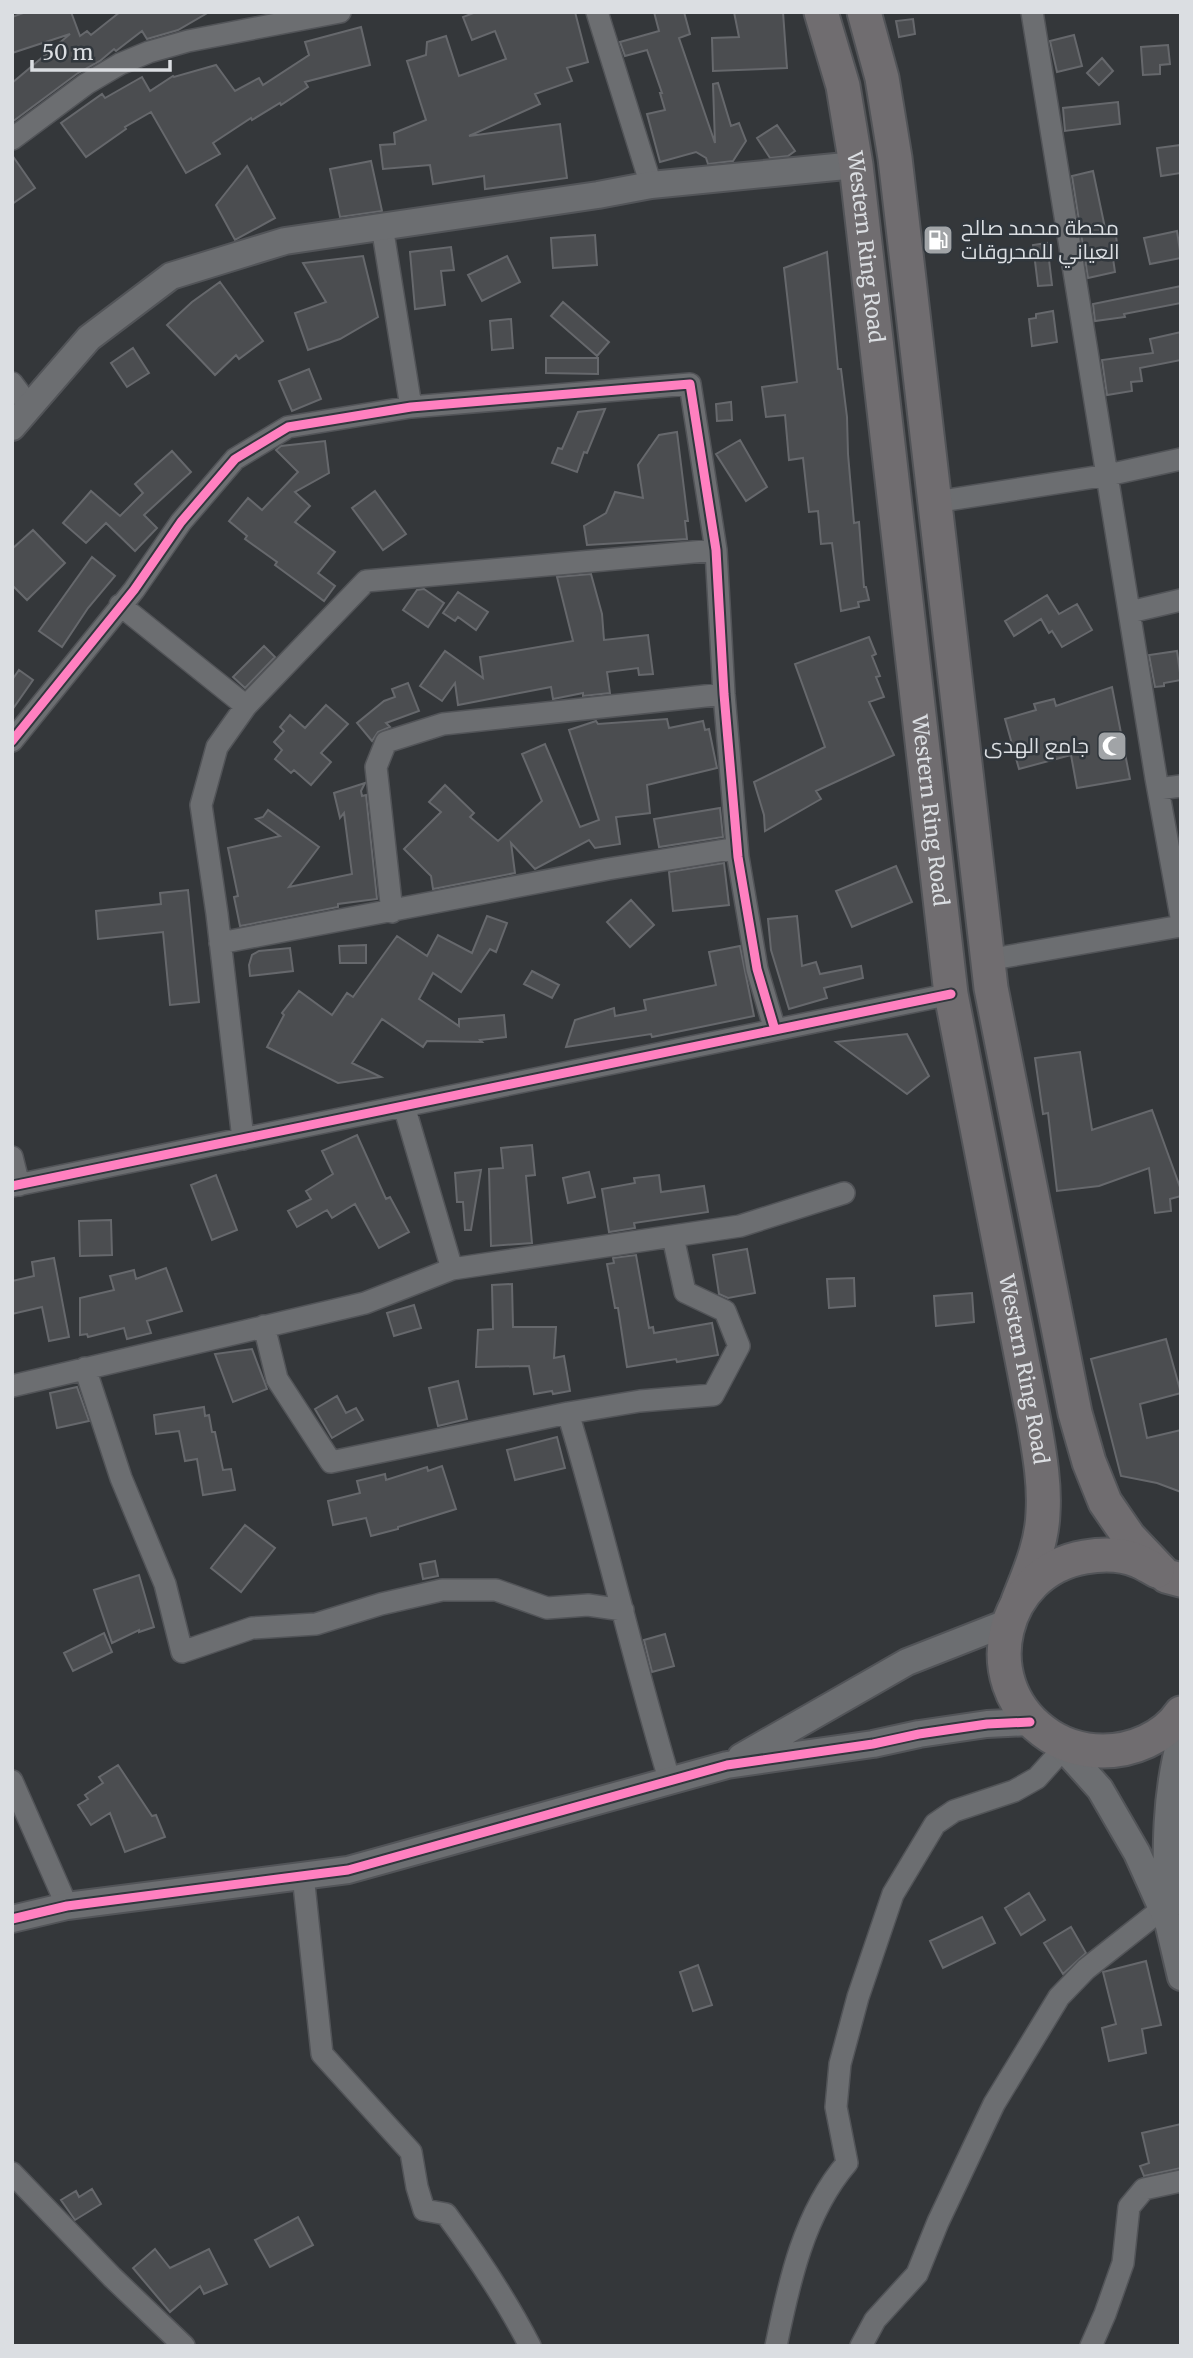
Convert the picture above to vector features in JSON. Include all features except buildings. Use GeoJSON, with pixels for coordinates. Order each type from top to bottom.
{"type":"FeatureCollection","features":[{"type":"Feature","properties":{"kind":"main road","name":"Western Ring Road"},"geometry":{"type":"LineString","coordinates":[[821,12],[843,86],[856,165],[951,994],[1034,1421],[1042,1475],[1043,1514],[1035,1557],[1005,1632],[1003,1664],[1012,1695],[1050,1737]]}},
{"type":"Feature","properties":{"kind":"main road","name":"Western Ring Road"},"geometry":{"type":"LineString","coordinates":[[864,12],[882,78],[895,158],[987,960],[1073,1399],[1089,1462],[1105,1502],[1129,1536],[1176,1583]]}},
{"type":"Feature","properties":{"kind":"main road"},"geometry":{"type":"LineString","coordinates":[[920,731],[961,726]]}},
{"type":"Feature","properties":{"kind":"main road"},"geometry":{"type":"LineString","coordinates":[[1013,1612],[1040,1576],[1069,1560],[1103,1554],[1136,1560],[1176,1583]]}},
{"type":"Feature","properties":{"kind":"main road"},"geometry":{"type":"LineString","coordinates":[[1050,1737],[1087,1751],[1119,1751],[1149,1741],[1175,1722],[1181,1713]]}},
{"type":"Feature","properties":{"kind":"street"},"geometry":{"type":"LineString","coordinates":[[12,139],[86,84],[120,64],[149,52],[188,41],[340,12]]}},
{"type":"Feature","properties":{"kind":"street"},"geometry":{"type":"LineString","coordinates":[[597,12],[651,185]]}},
{"type":"Feature","properties":{"kind":"street"},"geometry":{"type":"LineString","coordinates":[[1032,12],[1181,917]]}},
{"type":"Feature","properties":{"kind":"street"},"geometry":{"type":"LineString","coordinates":[[12,427],[89,338],[171,276],[285,241],[651,185],[856,165]]}},
{"type":"Feature","properties":{"kind":"street"},"geometry":{"type":"LineString","coordinates":[[383,226],[411,407]]}},
{"type":"Feature","properties":{"kind":"street"},"geometry":{"type":"LineString","coordinates":[[12,383],[29,406]]}},
{"type":"Feature","properties":{"kind":"street"},"geometry":{"type":"LineString","coordinates":[[12,741],[134,590],[181,522],[235,458],[288,427],[411,407],[690,384],[716,550],[724,694],[737,848],[757,969],[775,1030]]}},
{"type":"Feature","properties":{"kind":"street"},"geometry":{"type":"LineString","coordinates":[[935,502],[1108,475],[1181,460]]}},
{"type":"Feature","properties":{"kind":"street"},"geometry":{"type":"LineString","coordinates":[[243,1139],[201,805],[217,747],[246,706],[366,582],[716,550]]}},
{"type":"Feature","properties":{"kind":"street"},"geometry":{"type":"LineString","coordinates":[[1130,612],[1181,600]]}},
{"type":"Feature","properties":{"kind":"street"},"geometry":{"type":"LineString","coordinates":[[120,605],[246,706]]}},
{"type":"Feature","properties":{"kind":"street"},"geometry":{"type":"LineString","coordinates":[[392,912],[376,767],[386,742],[443,724],[724,694]]}},
{"type":"Feature","properties":{"kind":"street"},"geometry":{"type":"LineString","coordinates":[[1158,789],[1181,786]]}},
{"type":"Feature","properties":{"kind":"street"},"geometry":{"type":"LineString","coordinates":[[220,943],[608,869],[737,848]]}},
{"type":"Feature","properties":{"kind":"street"},"geometry":{"type":"LineString","coordinates":[[987,960],[1181,926]]}},
{"type":"Feature","properties":{"kind":"street"},"geometry":{"type":"LineString","coordinates":[[12,1157],[15,1185],[951,994]]}},
{"type":"Feature","properties":{"kind":"street"},"geometry":{"type":"LineString","coordinates":[[404,1106],[452,1269]]}},
{"type":"Feature","properties":{"kind":"street"},"geometry":{"type":"LineString","coordinates":[[12,1386],[365,1303],[452,1269],[740,1226],[844,1193]]}},
{"type":"Feature","properties":{"kind":"street"},"geometry":{"type":"LineString","coordinates":[[264,1326],[277,1379],[331,1462],[568,1413],[640,1401],[713,1395],[739,1346],[725,1311],[685,1292],[673,1237]]}},
{"type":"Feature","properties":{"kind":"street"},"geometry":{"type":"LineString","coordinates":[[85,1368],[121,1478],[165,1584],[182,1652],[252,1628],[316,1624],[381,1604],[442,1590],[496,1590],[547,1608],[588,1605],[623,1610]]}},
{"type":"Feature","properties":{"kind":"street"},"geometry":{"type":"LineString","coordinates":[[568,1413],[596,1504],[644,1694],[670,1782]]}},
{"type":"Feature","properties":{"kind":"street"},"geometry":{"type":"LineString","coordinates":[[727,1765],[907,1662],[1013,1612]]}},
{"type":"Feature","properties":{"kind":"street"},"geometry":{"type":"LineString","coordinates":[[12,1919],[67,1906],[348,1870],[727,1765],[987,1724],[1050,1737],[1100,1789],[1137,1853],[1165,1915],[1181,1977]]}},
{"type":"Feature","properties":{"kind":"street"},"geometry":{"type":"LineString","coordinates":[[776,2346],[796,2263],[813,2215],[831,2182],[847,2163],[836,2107],[839,2064],[858,1997],[893,1894],[935,1824],[954,1811],[1014,1791],[1037,1778],[1050,1737]]}},
{"type":"Feature","properties":{"kind":"street"},"geometry":{"type":"LineString","coordinates":[[1165,1915],[1166,1841],[1174,1761],[1181,1738]]}},
{"type":"Feature","properties":{"kind":"street"},"geometry":{"type":"LineString","coordinates":[[12,1781],[67,1906]]}},
{"type":"Feature","properties":{"kind":"street"},"geometry":{"type":"LineString","coordinates":[[303,1875],[322,2054],[411,2152],[424,2210],[446,2214],[511,2309],[530,2346]]}},
{"type":"Feature","properties":{"kind":"street"},"geometry":{"type":"LineString","coordinates":[[861,2346],[875,2320],[917,2274],[938,2222],[994,2104],[1059,1997],[1086,1969],[1165,1915]]}},
{"type":"Feature","properties":{"kind":"street"},"geometry":{"type":"LineString","coordinates":[[12,2173],[112,2277],[184,2346]]}},
{"type":"Feature","properties":{"kind":"street"},"geometry":{"type":"LineString","coordinates":[[1091,2346],[1123,2263],[1129,2207],[1144,2189],[1181,2181]]}},
{"type":"Feature","properties":{"kind":"cycle path"},"geometry":{"type":"LineString","coordinates":[[12,741],[134,590],[181,522],[235,459],[288,427],[411,407],[690,384],[716,550],[724,694],[738,857],[757,969],[775,1030]]}},
{"type":"Feature","properties":{"kind":"cycle path"},"geometry":{"type":"LineString","coordinates":[[12,1186],[951,994]]}},
{"type":"Feature","properties":{"kind":"cycle path"},"geometry":{"type":"LineString","coordinates":[[12,1919],[67,1906],[348,1870],[727,1765],[987,1724],[1030,1722]]}},
{"type":"Feature","properties":{"kind":"place","name":"محطة محمد صالح العياني للمحروقات"},"geometry":{"type":"Point","coordinates":[938,240]}},
{"type":"Feature","properties":{"kind":"place","name":"جامع الهدى"},"geometry":{"type":"Point","coordinates":[1112,746]}}]}
